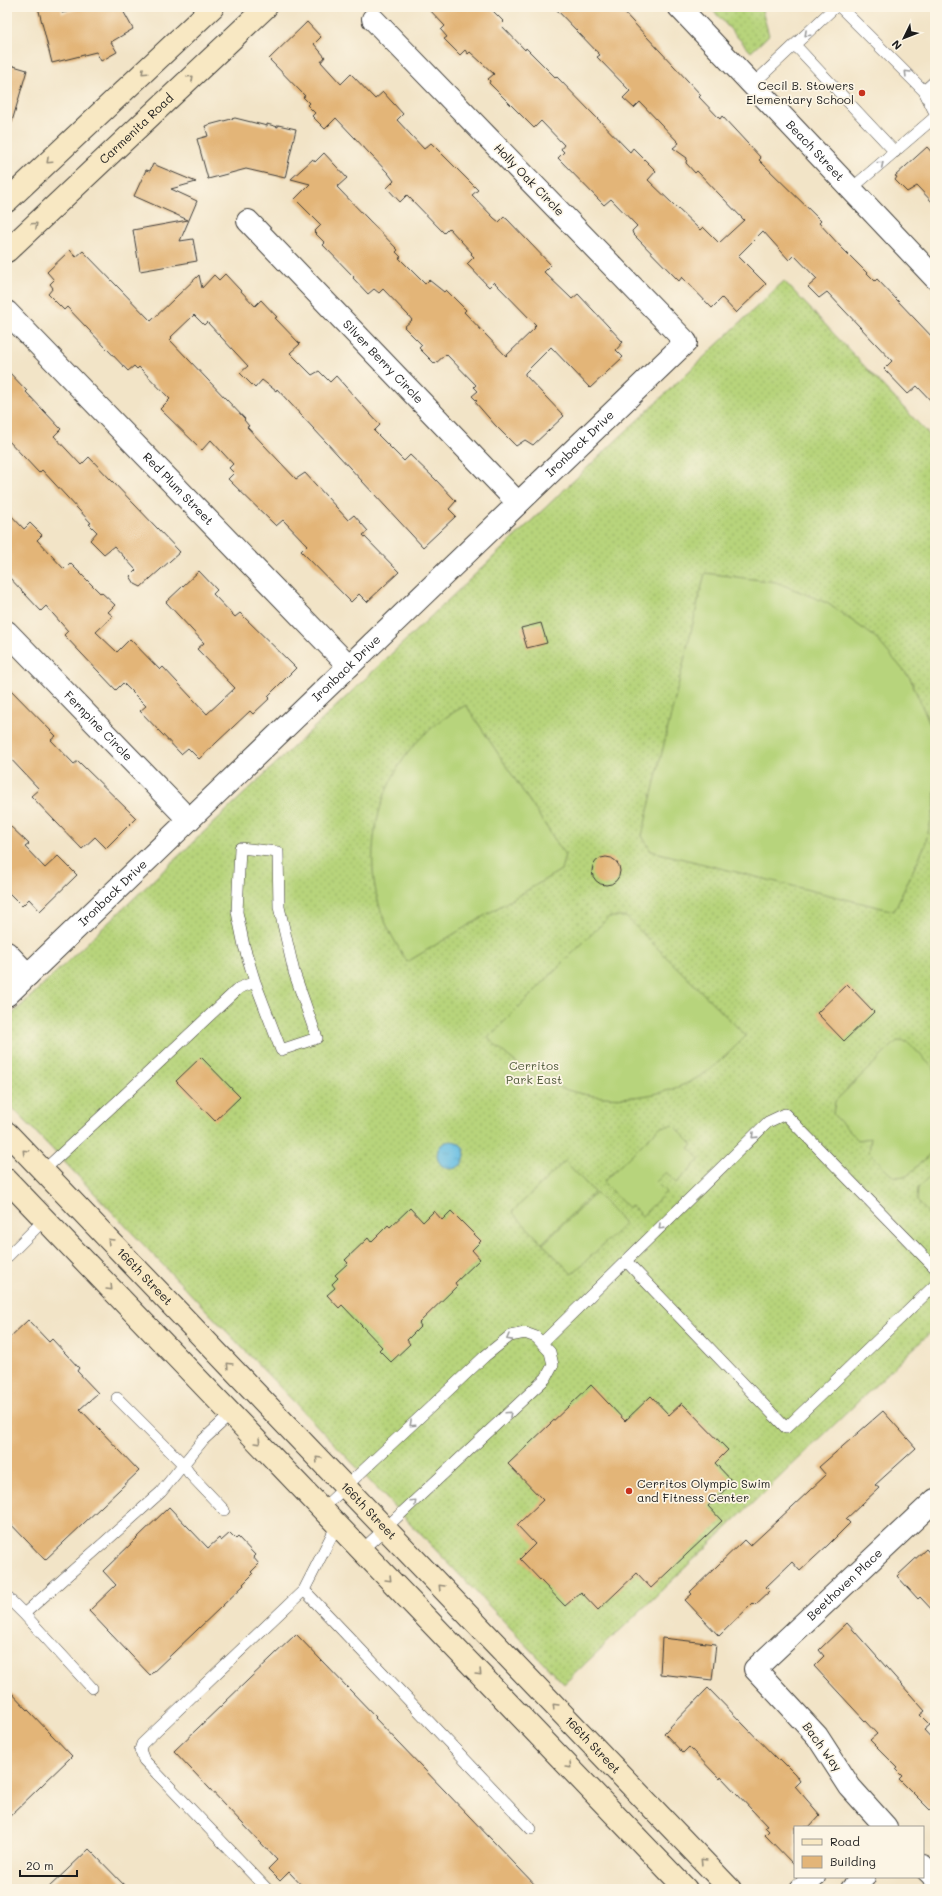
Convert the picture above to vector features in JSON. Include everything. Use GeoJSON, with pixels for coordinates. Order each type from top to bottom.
{"type":"FeatureCollection","features":[{"type":"Feature","properties":{"kind":"street"},"geometry":{"type":"LineString","coordinates":[[7,201],[213,7]]}},
{"type":"Feature","properties":{"kind":"street","name":"Carmenita Road"},"geometry":{"type":"LineString","coordinates":[[7,251],[266,7]]}},
{"type":"Feature","properties":{"kind":"street","name":"Beach Street"},"geometry":{"type":"LineString","coordinates":[[679,7],[935,278]]}},
{"type":"Feature","properties":{"kind":"street","name":"Holly Oak Circle"},"geometry":{"type":"LineString","coordinates":[[373,18],[686,342]]}},
{"type":"Feature","properties":{"kind":"street","name":"Silver Berry Circle"},"geometry":{"type":"LineString","coordinates":[[248,221],[518,503]]}},
{"type":"Feature","properties":{"kind":"street","name":"Red Plum Street"},"geometry":{"type":"LineString","coordinates":[[7,312],[349,666]]}},
{"type":"Feature","properties":{"kind":"street","name":"Ironback Drive"},"geometry":{"type":"LineString","coordinates":[[7,995],[686,342]]}},
{"type":"Feature","properties":{"kind":"street","name":"Fernpine Circle"},"geometry":{"type":"LineString","coordinates":[[7,632],[189,820]]}},
{"type":"Feature","properties":{"kind":"street"},"geometry":{"type":"LineString","coordinates":[[7,953],[28,975]]}},
{"type":"Feature","properties":{"kind":"street","name":"166th Street"},"geometry":{"type":"LineString","coordinates":[[7,1133],[730,1889]]}},
{"type":"Feature","properties":{"kind":"street"},"geometry":{"type":"LineString","coordinates":[[43,1171],[13,1186],[686,1889]]}},
{"type":"Feature","properties":{"kind":"street","name":"Beethoven Place"},"geometry":{"type":"LineString","coordinates":[[755,1669],[935,1500]]}},
{"type":"Feature","properties":{"kind":"street","name":"Bach Way"},"geometry":{"type":"LineString","coordinates":[[755,1669],[817,1736],[876,1824]]}},
{"type":"Feature","properties":{"kind":"street"},"geometry":{"type":"LineString","coordinates":[[924,1867],[935,1878]]}},
{"type":"Feature","properties":{"kind":"street"},"geometry":{"type":"LineString","coordinates":[[801,1889],[813,1878]]}},
{"type":"Feature","properties":{"kind":"street"},"geometry":{"type":"LineString","coordinates":[[852,1889],[863,1878]]}},
{"type":"Feature","properties":{"kind":"lane"},"geometry":{"type":"LineString","coordinates":[[753,84],[835,7]]}},
{"type":"Feature","properties":{"kind":"lane"},"geometry":{"type":"LineString","coordinates":[[840,7],[924,91],[935,113]]}},
{"type":"Feature","properties":{"kind":"lane"},"geometry":{"type":"LineString","coordinates":[[795,45],[895,152]]}},
{"type":"Feature","properties":{"kind":"lane"},"geometry":{"type":"LineString","coordinates":[[924,91],[935,81]]}},
{"type":"Feature","properties":{"kind":"lane"},"geometry":{"type":"LineString","coordinates":[[851,189],[935,117]]}},
{"type":"Feature","properties":{"kind":"lane"},"geometry":{"type":"LineString","coordinates":[[240,848],[278,852],[279,907],[294,972],[317,1038],[281,1050],[255,982],[244,946],[237,912],[240,848]]}},
{"type":"Feature","properties":{"kind":"lane"},"geometry":{"type":"LineString","coordinates":[[43,1171],[230,995],[239,988],[255,982]]}},
{"type":"Feature","properties":{"kind":"lane"},"geometry":{"type":"LineString","coordinates":[[542,1343],[768,1122],[785,1114],[935,1268]]}},
{"type":"Feature","properties":{"kind":"lane"},"geometry":{"type":"LineString","coordinates":[[7,1257],[45,1219]]}},
{"type":"Feature","properties":{"kind":"lane"},"geometry":{"type":"LineString","coordinates":[[626,1261],[786,1428],[935,1285]]}},
{"type":"Feature","properties":{"kind":"lane"},"geometry":{"type":"LineString","coordinates":[[322,1509],[485,1356],[510,1336],[525,1332],[536,1337],[542,1343],[550,1352],[553,1365],[546,1378],[362,1550]]}},
{"type":"Feature","properties":{"kind":"lane"},"geometry":{"type":"LineString","coordinates":[[117,1398],[183,1464],[189,1473],[224,1510]]}},
{"type":"Feature","properties":{"kind":"lane"},"geometry":{"type":"LineString","coordinates":[[24,1614],[161,1492],[203,1440],[231,1414]]}},
{"type":"Feature","properties":{"kind":"lane"},"geometry":{"type":"LineString","coordinates":[[268,1889],[144,1760],[140,1750],[142,1744],[304,1590],[337,1525]]}},
{"type":"Feature","properties":{"kind":"lane"},"geometry":{"type":"LineString","coordinates":[[304,1590],[531,1829]]}},
{"type":"Feature","properties":{"kind":"lane"},"geometry":{"type":"LineString","coordinates":[[7,1597],[92,1688]]}},
{"type":"Feature","properties":{"kind":"green space"},"geometry":{"type":"Polygon","coordinates":[[[710,7],[761,7],[769,35],[751,52],[710,7]]]}},
{"type":"Feature","properties":{"kind":"green space","name":"Cerritos Park East"},"geometry":{"type":"Polygon","coordinates":[[[784,281],[935,441],[935,1328],[564,1684],[7,1102],[7,1019],[784,281]]]}},
{"type":"Feature","properties":{"kind":"green space"},"geometry":{"type":"Polygon","coordinates":[[[705,573],[776,582],[827,603],[875,637],[910,678],[934,734],[935,805],[925,845],[894,911],[651,851],[642,836],[705,573]]]}},
{"type":"Feature","properties":{"kind":"green space"},"geometry":{"type":"Polygon","coordinates":[[[466,705],[565,855],[561,870],[407,962],[386,924],[375,887],[373,863],[374,838],[379,814],[386,791],[397,769],[411,749],[432,727],[466,705]]]}},
{"type":"Feature","properties":{"kind":"green space"},"geometry":{"type":"Polygon","coordinates":[[[609,917],[626,917],[746,1036],[711,1069],[688,1083],[648,1095],[606,1097],[585,1095],[565,1089],[539,1078],[516,1063],[488,1038],[609,917]]]}},
{"type":"Feature","properties":{"kind":"green space"},"geometry":{"type":"Polygon","coordinates":[[[897,1041],[908,1042],[933,1068],[935,1079],[935,1149],[907,1176],[894,1177],[869,1152],[871,1138],[858,1140],[833,1114],[835,1101],[897,1041]]]}},
{"type":"Feature","properties":{"kind":"green space"},"geometry":{"type":"Polygon","coordinates":[[[673,1125],[693,1145],[689,1148],[700,1159],[676,1183],[666,1172],[656,1182],[666,1192],[642,1216],[631,1205],[628,1208],[603,1182],[660,1127],[673,1125]]]}},
{"type":"Feature","properties":{"kind":"green space"},"geometry":{"type":"Polygon","coordinates":[[[565,1161],[594,1192],[542,1243],[512,1212],[565,1161]]]}},
{"type":"Feature","properties":{"kind":"green space"},"geometry":{"type":"Polygon","coordinates":[[[935,1172],[935,1220],[917,1201],[918,1188],[935,1172]]]}},
{"type":"Feature","properties":{"kind":"green space"},"geometry":{"type":"Polygon","coordinates":[[[596,1193],[625,1224],[572,1274],[543,1244],[596,1193]]]}},
{"type":"Feature","properties":{"kind":"water"},"geometry":{"type":"Polygon","coordinates":[[[451,1141],[461,1145],[465,1155],[461,1165],[451,1169],[441,1165],[437,1155],[441,1145],[451,1141]]]}},
{"type":"Feature","properties":{"kind":"building"},"geometry":{"type":"Polygon","coordinates":[[[38,7],[61,7],[62,13],[86,7],[121,7],[133,29],[111,42],[117,52],[101,61],[96,52],[52,63],[38,7]]]}},
{"type":"Feature","properties":{"kind":"building"},"geometry":{"type":"Polygon","coordinates":[[[427,7],[489,7],[504,22],[501,25],[525,50],[526,48],[556,78],[557,77],[630,152],[633,148],[656,171],[648,180],[700,230],[703,227],[719,243],[744,220],[697,171],[695,173],[686,163],[687,158],[673,148],[679,143],[640,102],[634,108],[623,98],[630,91],[597,57],[600,55],[554,7],[619,7],[701,95],[699,97],[720,119],[722,116],[761,158],[759,160],[821,221],[819,223],[841,247],[875,281],[877,279],[935,340],[935,405],[917,386],[908,394],[884,369],[892,361],[827,292],[819,298],[808,287],[817,279],[794,255],[789,260],[763,231],[738,256],[766,284],[736,313],[722,298],[712,308],[682,277],[679,281],[633,234],[632,231],[637,226],[611,199],[604,205],[558,158],[564,152],[561,149],[564,145],[541,121],[534,128],[489,83],[490,81],[488,79],[494,74],[470,52],[468,54],[465,50],[460,55],[444,39],[447,37],[441,30],[445,26],[427,7]]]}},
{"type":"Feature","properties":{"kind":"building"},"geometry":{"type":"Polygon","coordinates":[[[307,22],[321,37],[314,44],[325,57],[321,62],[341,84],[351,74],[375,99],[383,92],[403,114],[397,120],[424,149],[431,143],[478,190],[472,195],[494,218],[499,222],[504,217],[507,219],[551,265],[544,272],[572,299],[578,294],[623,342],[616,350],[623,357],[590,388],[551,347],[525,373],[525,375],[564,416],[533,445],[525,440],[516,446],[495,425],[475,402],[477,401],[472,396],[478,391],[474,387],[476,385],[446,354],[435,364],[419,348],[422,345],[404,327],[412,320],[408,315],[383,289],[379,293],[374,289],[368,294],[323,245],[325,243],[314,232],[321,225],[295,199],[310,184],[291,179],[313,159],[315,162],[324,153],[347,178],[337,187],[398,250],[396,252],[401,257],[399,258],[425,284],[429,280],[444,292],[446,290],[466,310],[464,312],[506,356],[535,328],[534,327],[536,325],[494,282],[489,287],[467,264],[474,257],[471,254],[472,253],[449,228],[444,233],[407,195],[400,202],[387,188],[394,181],[388,173],[336,118],[325,129],[312,116],[315,113],[307,105],[309,103],[303,97],[305,96],[269,59],[307,22]]]}},
{"type":"Feature","properties":{"kind":"building"},"geometry":{"type":"Polygon","coordinates":[[[7,64],[27,70],[11,125],[7,124],[7,64]]]}},
{"type":"Feature","properties":{"kind":"building"},"geometry":{"type":"Polygon","coordinates":[[[235,118],[267,126],[267,124],[278,127],[278,125],[296,129],[285,178],[246,169],[208,179],[197,139],[208,136],[205,126],[235,118]]]}},
{"type":"Feature","properties":{"kind":"building"},"geometry":{"type":"Polygon","coordinates":[[[927,147],[935,156],[935,205],[917,186],[907,192],[895,180],[897,177],[895,176],[927,147]]]}},
{"type":"Feature","properties":{"kind":"building"},"geometry":{"type":"Polygon","coordinates":[[[153,164],[196,182],[171,189],[197,201],[180,241],[193,239],[197,261],[140,271],[133,230],[188,220],[134,196],[146,170],[150,171],[153,164]]]}},
{"type":"Feature","properties":{"kind":"building"},"geometry":{"type":"Polygon","coordinates":[[[70,250],[76,257],[83,251],[151,321],[199,275],[202,288],[214,275],[219,280],[225,274],[255,306],[261,300],[277,317],[275,318],[300,344],[290,353],[312,375],[319,371],[330,382],[336,376],[380,425],[374,431],[404,461],[410,455],[456,501],[449,509],[456,516],[423,547],[277,389],[276,391],[262,380],[255,388],[240,373],[248,366],[207,322],[204,325],[194,315],[171,337],[172,338],[170,340],[245,419],[244,420],[249,426],[247,427],[296,479],[305,473],[348,520],[354,515],[368,531],[363,535],[399,572],[367,602],[359,594],[351,602],[301,551],[307,545],[283,520],[276,526],[228,479],[234,473],[229,468],[233,464],[211,440],[202,450],[160,409],[170,399],[139,367],[137,369],[134,366],[128,371],[67,307],[64,310],[48,294],[53,288],[50,284],[54,280],[47,272],[70,250]]]}},
{"type":"Feature","properties":{"kind":"building"},"geometry":{"type":"Polygon","coordinates":[[[7,370],[61,429],[54,436],[81,465],[89,457],[180,552],[141,587],[135,584],[130,576],[136,570],[114,546],[104,554],[90,540],[97,532],[89,524],[91,523],[42,470],[39,473],[7,439],[7,370]]]}},
{"type":"Feature","properties":{"kind":"building"},"geometry":{"type":"Polygon","coordinates":[[[7,511],[24,529],[30,523],[42,535],[37,540],[64,569],[70,563],[100,593],[101,592],[115,605],[108,612],[113,616],[96,632],[117,652],[130,639],[160,670],[163,667],[207,714],[235,688],[197,649],[204,643],[166,602],[199,571],[217,590],[213,594],[235,617],[240,613],[296,668],[268,696],[270,698],[253,714],[250,711],[199,759],[188,748],[181,754],[140,711],[146,706],[123,683],[116,690],[64,635],[68,631],[46,606],[41,611],[7,575],[7,511]]]}},
{"type":"Feature","properties":{"kind":"building"},"geometry":{"type":"Polygon","coordinates":[[[541,623],[547,643],[527,648],[521,628],[541,623]]]}},
{"type":"Feature","properties":{"kind":"building"},"geometry":{"type":"Polygon","coordinates":[[[7,686],[56,736],[51,740],[74,764],[78,761],[136,818],[106,848],[95,837],[82,849],[31,796],[39,789],[7,755],[7,686]]]}},
{"type":"Feature","properties":{"kind":"building"},"geometry":{"type":"Polygon","coordinates":[[[7,823],[29,844],[25,847],[45,868],[58,856],[77,875],[40,911],[29,899],[22,906],[7,891],[7,823]]]}},
{"type":"Feature","properties":{"kind":"building"},"geometry":{"type":"Polygon","coordinates":[[[606,857],[612,858],[616,861],[619,865],[619,877],[616,881],[612,884],[606,885],[600,884],[596,881],[593,877],[592,871],[593,865],[596,861],[600,858],[606,857]]]}},
{"type":"Feature","properties":{"kind":"building"},"geometry":{"type":"Polygon","coordinates":[[[847,984],[874,1012],[844,1041],[817,1013],[847,984]]]}},
{"type":"Feature","properties":{"kind":"building"},"geometry":{"type":"Polygon","coordinates":[[[201,1057],[240,1097],[215,1121],[176,1081],[201,1057]]]}},
{"type":"Feature","properties":{"kind":"building"},"geometry":{"type":"Polygon","coordinates":[[[410,1208],[423,1222],[434,1211],[442,1220],[451,1211],[481,1241],[472,1250],[480,1259],[455,1283],[457,1286],[419,1323],[421,1326],[407,1340],[410,1344],[391,1362],[379,1350],[382,1347],[342,1305],[339,1308],[327,1295],[335,1288],[332,1284],[338,1278],[335,1275],[348,1263],[345,1260],[368,1238],[371,1242],[388,1225],[390,1227],[410,1208]]]}},
{"type":"Feature","properties":{"kind":"building"},"geometry":{"type":"Polygon","coordinates":[[[28,1320],[49,1342],[52,1339],[79,1368],[77,1371],[98,1393],[80,1409],[139,1471],[45,1560],[7,1520],[7,1340],[28,1320]]]}},
{"type":"Feature","properties":{"kind":"building","name":"Cerritos Olympic Swim and Fitness Center"},"geometry":{"type":"Polygon","coordinates":[[[591,1385],[625,1421],[651,1396],[669,1415],[682,1403],[728,1450],[715,1463],[733,1482],[708,1506],[722,1521],[651,1588],[637,1573],[598,1610],[581,1592],[565,1606],[520,1559],[535,1544],[517,1525],[543,1500],[508,1464],[591,1385]]]}},
{"type":"Feature","properties":{"kind":"building"},"geometry":{"type":"Polygon","coordinates":[[[883,1411],[916,1448],[875,1485],[879,1488],[846,1519],[850,1523],[828,1545],[800,1571],[792,1562],[766,1587],[770,1591],[755,1605],[753,1603],[719,1636],[685,1600],[692,1594],[690,1592],[744,1540],[750,1546],[792,1507],[826,1475],[819,1467],[883,1411]]]}},
{"type":"Feature","properties":{"kind":"building"},"geometry":{"type":"Polygon","coordinates":[[[169,1507],[208,1548],[219,1538],[221,1541],[230,1533],[236,1539],[238,1537],[255,1555],[253,1557],[259,1564],[251,1572],[253,1574],[243,1584],[244,1585],[150,1675],[89,1611],[116,1585],[103,1571],[169,1507]]]}},
{"type":"Feature","properties":{"kind":"building"},"geometry":{"type":"Polygon","coordinates":[[[926,1549],[935,1559],[935,1613],[920,1597],[918,1599],[897,1576],[926,1549]]]}},
{"type":"Feature","properties":{"kind":"building"},"geometry":{"type":"Polygon","coordinates":[[[847,1623],[925,1711],[920,1715],[930,1725],[924,1730],[935,1742],[935,1815],[899,1779],[902,1776],[896,1770],[898,1768],[870,1740],[877,1734],[814,1666],[824,1656],[819,1650],[847,1623]]]}},
{"type":"Feature","properties":{"kind":"building"},"geometry":{"type":"Polygon","coordinates":[[[296,1634],[539,1889],[305,1889],[289,1872],[280,1881],[268,1869],[277,1860],[174,1751],[296,1634]]]}},
{"type":"Feature","properties":{"kind":"building"},"geometry":{"type":"Polygon","coordinates":[[[662,1638],[716,1644],[712,1680],[660,1674],[662,1638]]]}},
{"type":"Feature","properties":{"kind":"building"},"geometry":{"type":"Polygon","coordinates":[[[7,1688],[72,1756],[7,1819],[7,1688]]]}},
{"type":"Feature","properties":{"kind":"building"},"geometry":{"type":"Polygon","coordinates":[[[708,1688],[779,1761],[780,1759],[795,1774],[800,1781],[795,1786],[820,1815],[810,1826],[794,1826],[794,1865],[765,1835],[769,1831],[765,1827],[767,1826],[721,1777],[720,1779],[689,1747],[683,1753],[664,1733],[708,1688]]]}},
{"type":"Feature","properties":{"kind":"building"},"geometry":{"type":"Polygon","coordinates":[[[89,1849],[128,1889],[47,1889],[89,1849]]]}},
{"type":"Feature","properties":{"kind":"place","name":"Cecil B. Stowers Elementary School"},"geometry":{"type":"Point","coordinates":[862,93]}},
{"type":"Feature","properties":{"kind":"place","name":"Cerritos Olympic Swim and Fitness Center"},"geometry":{"type":"Point","coordinates":[629,1491]}}]}
